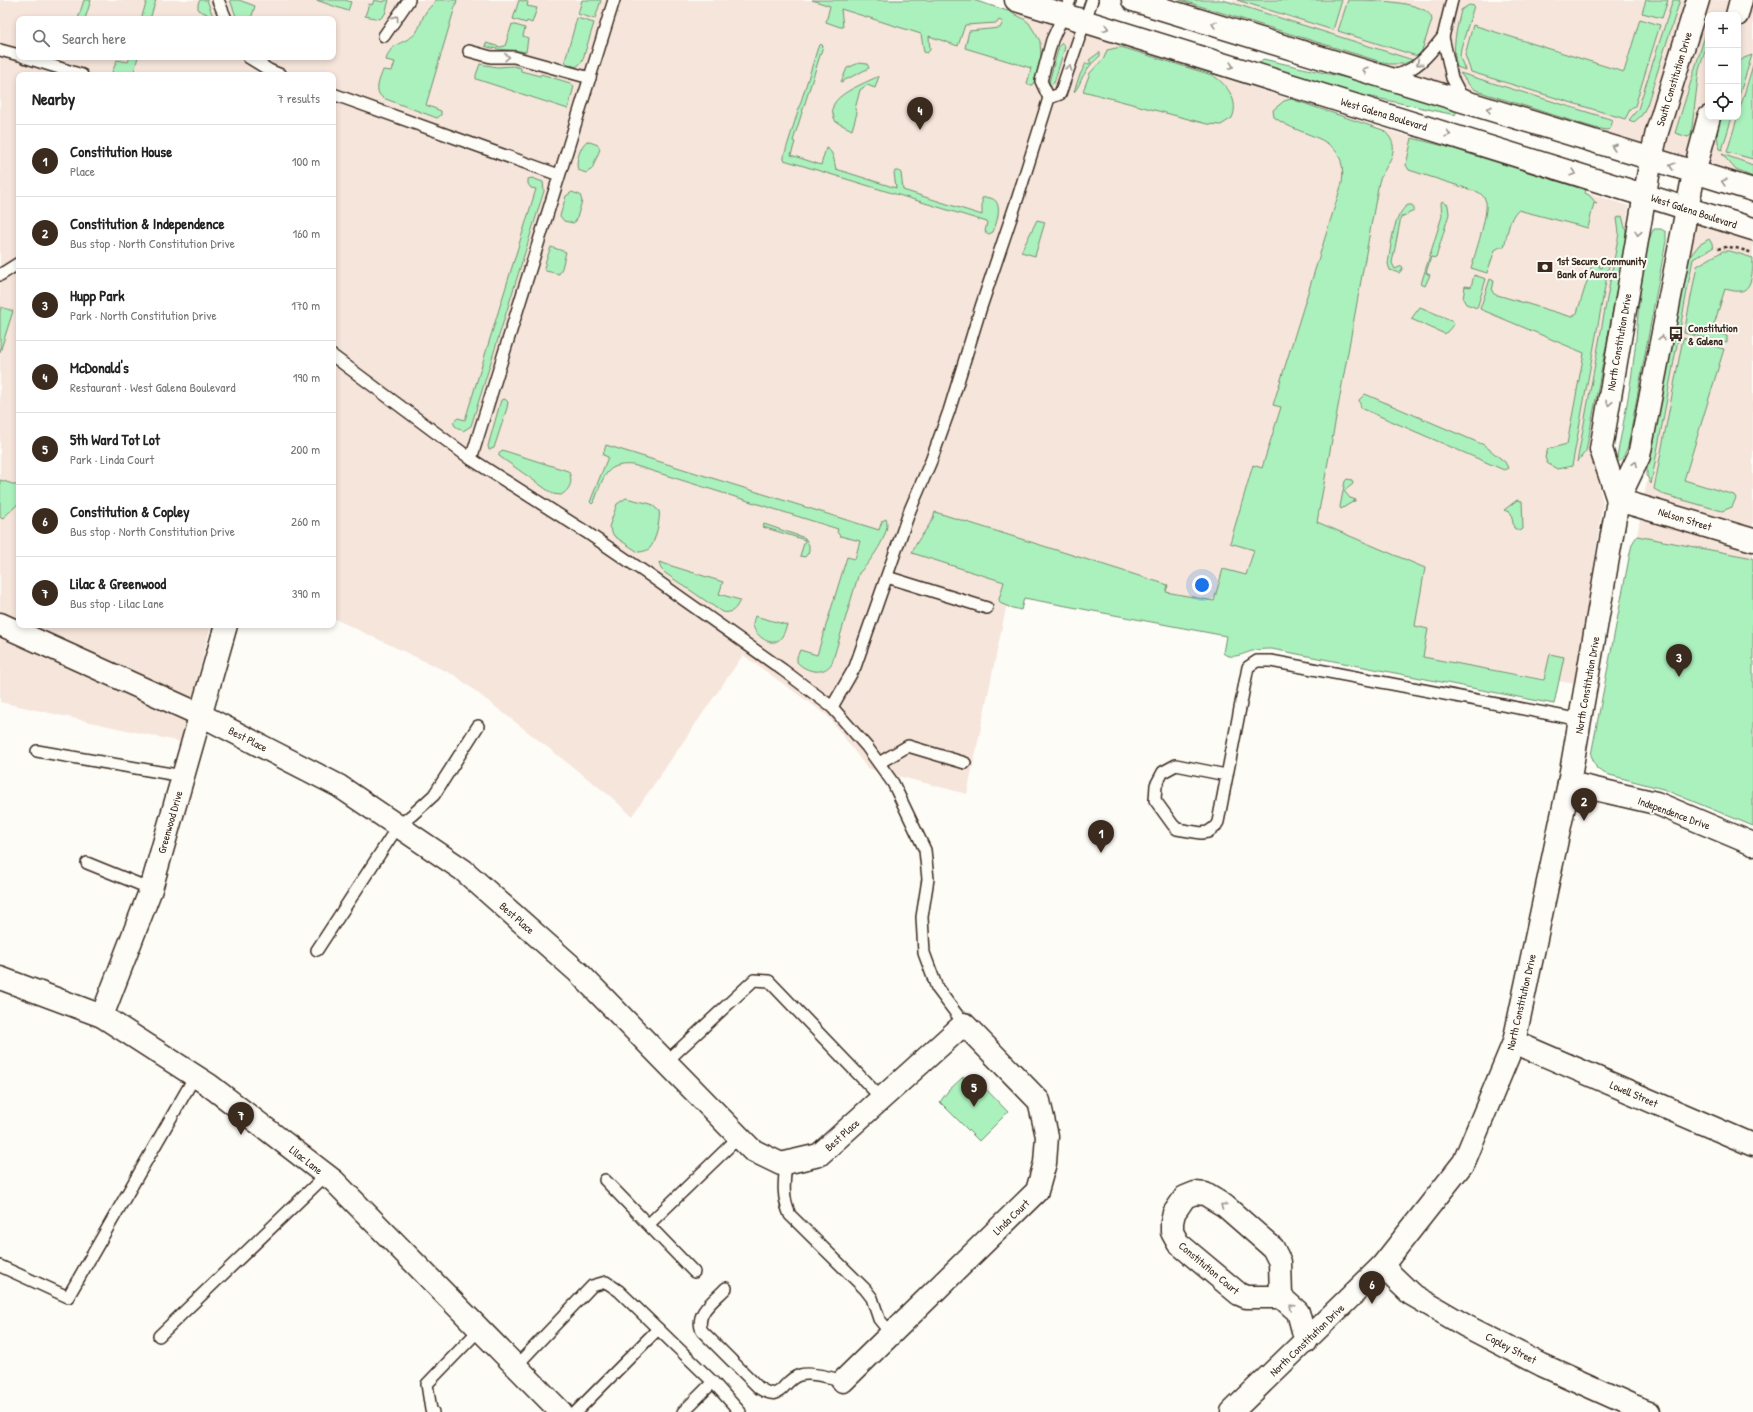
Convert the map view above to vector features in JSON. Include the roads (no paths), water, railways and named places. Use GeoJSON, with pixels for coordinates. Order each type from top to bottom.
{"type":"FeatureCollection","features":[{"type":"Feature","properties":{"kind":"street","name":"West Galena Boulevard"},"geometry":{"type":"LineString","coordinates":[[1016,0],[1066,7],[1084,22],[1645,195],[1753,230]]}},
{"type":"Feature","properties":{"kind":"street"},"geometry":{"type":"LineString","coordinates":[[1133,0],[1753,190]]}},
{"type":"Feature","properties":{"kind":"street","name":"South Constitution Drive"},"geometry":{"type":"LineString","coordinates":[[1651,159],[1657,132],[1698,0]]}},
{"type":"Feature","properties":{"kind":"street"},"geometry":{"type":"LineString","coordinates":[[1738,12],[1741,0]]}},
{"type":"Feature","properties":{"kind":"street"},"geometry":{"type":"LineString","coordinates":[[1694,173],[1708,120]]}},
{"type":"Feature","properties":{"kind":"street","name":"North Constitution Drive"},"geometry":{"type":"LineString","coordinates":[[1618,500],[1601,449],[1651,159]]}},
{"type":"Feature","properties":{"kind":"street","name":"North Constitution Drive"},"geometry":{"type":"LineString","coordinates":[[1232,1412],[1306,1342],[1382,1266],[1464,1162],[1514,1042],[1569,783],[1618,500],[1639,456],[1694,173]]}},
{"type":"Feature","properties":{"kind":"street","name":"Nelson Street"},"geometry":{"type":"LineString","coordinates":[[1618,500],[1753,540]]}},
{"type":"Feature","properties":{"kind":"street","name":"Best Place"},"geometry":{"type":"LineString","coordinates":[[0,624],[201,715],[339,786],[398,826],[468,875],[578,972],[752,1150],[781,1164],[819,1155],[964,1024]]}},
{"type":"Feature","properties":{"kind":"street","name":"Greenwood Drive"},"geometry":{"type":"LineString","coordinates":[[102,1016],[151,889],[225,628]]}},
{"type":"Feature","properties":{"kind":"street","name":"Independence Drive"},"geometry":{"type":"LineString","coordinates":[[1569,783],[1656,803],[1753,844]]}},
{"type":"Feature","properties":{"kind":"street","name":"Lilac Lane"},"geometry":{"type":"LineString","coordinates":[[0,978],[102,1016],[209,1084],[334,1181],[561,1412]]}},
{"type":"Feature","properties":{"kind":"street","name":"Linda Court"},"geometry":{"type":"LineString","coordinates":[[843,1381],[1037,1191],[1044,1163],[1047,1136],[1039,1101],[964,1024]]}},
{"type":"Feature","properties":{"kind":"street","name":"Lowell Street"},"geometry":{"type":"LineString","coordinates":[[1514,1042],[1753,1146]]}},
{"type":"Feature","properties":{"kind":"street","name":"Constitution Court"},"geometry":{"type":"LineString","coordinates":[[1195,1193],[1205,1194],[1225,1206],[1273,1248],[1280,1262],[1281,1297],[1246,1297],[1240,1294],[1178,1243],[1172,1232],[1172,1222],[1174,1213],[1185,1197],[1195,1193]]}},
{"type":"Feature","properties":{"kind":"street","name":"Copley Street"},"geometry":{"type":"LineString","coordinates":[[1382,1266],[1411,1294],[1466,1326],[1542,1365],[1650,1412]]}},
{"type":"Feature","properties":{"kind":"street"},"geometry":{"type":"LineString","coordinates":[[1281,1297],[1298,1312],[1306,1342]]}},
{"type":"Feature","properties":{"kind":"lane"},"geometry":{"type":"LineString","coordinates":[[218,0],[225,16]]}},
{"type":"Feature","properties":{"kind":"lane"},"geometry":{"type":"LineString","coordinates":[[384,36],[409,0]]}},
{"type":"Feature","properties":{"kind":"lane"},"geometry":{"type":"LineString","coordinates":[[471,459],[614,0]]}},
{"type":"Feature","properties":{"kind":"lane"},"geometry":{"type":"LineString","coordinates":[[1049,98],[1060,94],[1092,0]]}},
{"type":"Feature","properties":{"kind":"lane"},"geometry":{"type":"LineString","coordinates":[[1452,0],[1444,37],[1452,78],[1464,101]]}},
{"type":"Feature","properties":{"kind":"lane"},"geometry":{"type":"LineString","coordinates":[[832,707],[856,667],[910,510],[931,461],[949,411],[1049,98],[1041,81],[1052,40],[1066,7]]}},
{"type":"Feature","properties":{"kind":"lane"},"geometry":{"type":"LineString","coordinates":[[1387,77],[1407,72],[1415,67],[1425,59],[1444,37]]}},
{"type":"Feature","properties":{"kind":"lane"},"geometry":{"type":"LineString","coordinates":[[0,50],[16,55]]}},
{"type":"Feature","properties":{"kind":"lane"},"geometry":{"type":"LineString","coordinates":[[469,51],[491,57],[514,57],[590,78]]}},
{"type":"Feature","properties":{"kind":"lane"},"geometry":{"type":"LineString","coordinates":[[34,60],[72,72]]}},
{"type":"Feature","properties":{"kind":"lane"},"geometry":{"type":"LineString","coordinates":[[253,60],[273,72]]}},
{"type":"Feature","properties":{"kind":"lane"},"geometry":{"type":"LineString","coordinates":[[336,95],[560,175]]}},
{"type":"Feature","properties":{"kind":"lane"},"geometry":{"type":"LineString","coordinates":[[0,275],[16,266]]}},
{"type":"Feature","properties":{"kind":"lane"},"geometry":{"type":"LineString","coordinates":[[336,358],[471,459],[586,532],[649,575],[783,670],[832,707],[867,747],[893,783],[925,850],[928,879],[922,918],[924,953],[937,988],[964,1024]]}},
{"type":"Feature","properties":{"kind":"lane"},"geometry":{"type":"LineString","coordinates":[[887,577],[987,608]]}},
{"type":"Feature","properties":{"kind":"lane"},"geometry":{"type":"LineString","coordinates":[[1226,775],[1176,765],[1163,772],[1159,778],[1154,793],[1155,800],[1177,829],[1201,833],[1208,832],[1215,827],[1218,822],[1248,667],[1257,661],[1279,662],[1581,720]]}},
{"type":"Feature","properties":{"kind":"lane"},"geometry":{"type":"LineString","coordinates":[[317,950],[398,826],[434,795],[478,726]]}},
{"type":"Feature","properties":{"kind":"lane"},"geometry":{"type":"LineString","coordinates":[[879,764],[908,746],[965,763]]}},
{"type":"Feature","properties":{"kind":"lane"},"geometry":{"type":"LineString","coordinates":[[37,751],[183,776]]}},
{"type":"Feature","properties":{"kind":"lane"},"geometry":{"type":"LineString","coordinates":[[87,863],[151,889]]}},
{"type":"Feature","properties":{"kind":"lane"},"geometry":{"type":"LineString","coordinates":[[666,1062],[754,980],[770,981],[882,1099]]}},
{"type":"Feature","properties":{"kind":"lane"},"geometry":{"type":"LineString","coordinates":[[0,1266],[68,1297],[195,1076]]}},
{"type":"Feature","properties":{"kind":"lane"},"geometry":{"type":"LineString","coordinates":[[649,1224],[739,1137]]}},
{"type":"Feature","properties":{"kind":"lane"},"geometry":{"type":"LineString","coordinates":[[786,1163],[783,1190],[785,1204],[790,1215],[866,1289],[872,1298],[879,1319],[891,1334]]}},
{"type":"Feature","properties":{"kind":"lane"},"geometry":{"type":"LineString","coordinates":[[159,1336],[326,1175]]}},
{"type":"Feature","properties":{"kind":"lane"},"geometry":{"type":"LineString","coordinates":[[605,1180],[694,1272]]}},
{"type":"Feature","properties":{"kind":"lane"},"geometry":{"type":"LineString","coordinates":[[516,1366],[592,1286],[606,1282],[619,1291],[713,1382],[740,1412]]}},
{"type":"Feature","properties":{"kind":"lane"},"geometry":{"type":"LineString","coordinates":[[726,1288],[700,1316],[699,1325],[702,1331],[759,1388],[766,1393],[773,1394],[779,1392],[799,1375],[808,1374],[826,1376],[843,1381]]}},
{"type":"Feature","properties":{"kind":"lane"},"geometry":{"type":"LineString","coordinates":[[433,1412],[431,1410],[427,1384],[480,1329]]}},
{"type":"Feature","properties":{"kind":"lane"},"geometry":{"type":"LineString","coordinates":[[576,1412],[658,1329]]}},
{"type":"Feature","properties":{"kind":"lane"},"geometry":{"type":"LineString","coordinates":[[682,1412],[713,1382]]}},
{"type":"Feature","properties":{"kind":"place","name":"McDonald's"},"geometry":{"type":"Point","coordinates":[920,130]}},
{"type":"Feature","properties":{"kind":"place","name":"1st Secure Community Bank of Aurora"},"geometry":{"type":"Point","coordinates":[1545,267]}},
{"type":"Feature","properties":{"kind":"place","name":"Constitution & Galena"},"geometry":{"type":"Point","coordinates":[1676,334]}},
{"type":"Feature","properties":{"kind":"place","name":"Hupp Park"},"geometry":{"type":"Point","coordinates":[1679,677]}},
{"type":"Feature","properties":{"kind":"place","name":"Constitution & Independence"},"geometry":{"type":"Point","coordinates":[1584,821]}},
{"type":"Feature","properties":{"kind":"place","name":"Constitution House"},"geometry":{"type":"Point","coordinates":[1101,853]}},
{"type":"Feature","properties":{"kind":"place","name":"5th Ward Tot Lot"},"geometry":{"type":"Point","coordinates":[974,1107]}},
{"type":"Feature","properties":{"kind":"place","name":"Lilac & Greenwood"},"geometry":{"type":"Point","coordinates":[241,1135]}},
{"type":"Feature","properties":{"kind":"place","name":"Constitution & Copley"},"geometry":{"type":"Point","coordinates":[1372,1304]}}]}
